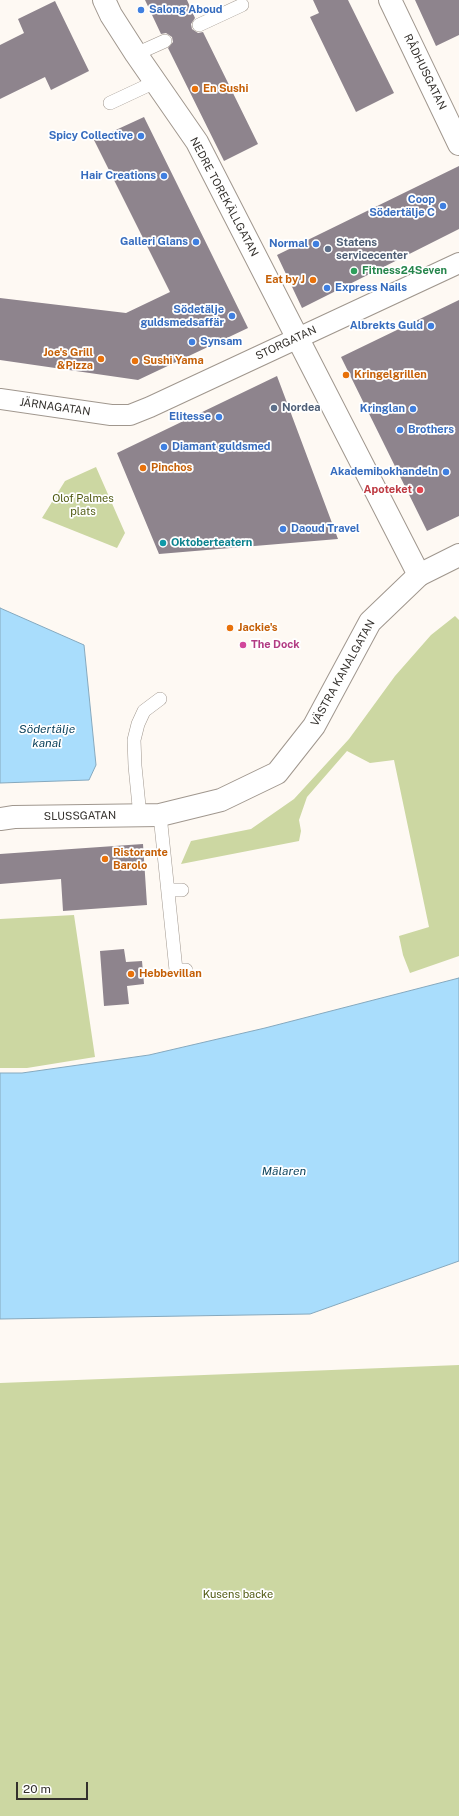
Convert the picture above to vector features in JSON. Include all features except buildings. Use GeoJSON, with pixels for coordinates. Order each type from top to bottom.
{"type":"FeatureCollection","features":[{"type":"Feature","properties":{"kind":"street","name":"NEDRE TOREKÄLLGATAN"},"geometry":{"type":"LineString","coordinates":[[104,0],[111,16],[197,142],[419,575]]}},
{"type":"Feature","properties":{"kind":"street","name":"RÅDHUSGATAN"},"geometry":{"type":"LineString","coordinates":[[390,0],[459,144]]}},
{"type":"Feature","properties":{"kind":"street","name":"STORGATAN"},"geometry":{"type":"LineString","coordinates":[[111,415],[130,415],[150,407],[459,263]]}},
{"type":"Feature","properties":{"kind":"street","name":"JÄRNAGATAN"},"geometry":{"type":"LineString","coordinates":[[0,399],[111,415]]}},
{"type":"Feature","properties":{"kind":"street","name":"VÄSTRA KANALGATAN"},"geometry":{"type":"LineString","coordinates":[[150,815],[221,800],[277,773],[314,726],[370,622],[419,575],[459,555]]}},
{"type":"Feature","properties":{"kind":"street","name":"SLUSSGATAN"},"geometry":{"type":"LineString","coordinates":[[0,819],[14,817],[150,815]]}},
{"type":"Feature","properties":{"kind":"lane"},"geometry":{"type":"LineString","coordinates":[[199,25],[242,5]]}},
{"type":"Feature","properties":{"kind":"lane"},"geometry":{"type":"LineString","coordinates":[[136,54],[165,41]]}},
{"type":"Feature","properties":{"kind":"lane"},"geometry":{"type":"LineString","coordinates":[[110,104],[155,82]]}},
{"type":"Feature","properties":{"kind":"lane"},"geometry":{"type":"LineString","coordinates":[[160,700],[144,711],[138,724],[134,740],[134,766],[150,815],[168,890],[176,970],[186,970]]}},
{"type":"Feature","properties":{"kind":"lane"},"geometry":{"type":"LineString","coordinates":[[168,890],[182,890]]}},
{"type":"Feature","properties":{"kind":"green space","name":"Olof Palmes plats"},"geometry":{"type":"Polygon","coordinates":[[[96,467],[125,533],[117,548],[42,518],[65,481],[96,467]]]}},
{"type":"Feature","properties":{"kind":"green space"},"geometry":{"type":"Polygon","coordinates":[[[455,616],[459,620],[459,956],[410,973],[403,955],[399,936],[429,927],[394,760],[370,763],[347,751],[307,797],[299,820],[301,831],[299,841],[181,864],[191,841],[251,829],[294,799],[349,739],[395,676],[431,635],[455,616]]]}},
{"type":"Feature","properties":{"kind":"green space"},"geometry":{"type":"Polygon","coordinates":[[[74,915],[95,1057],[27,1068],[0,1068],[0,919],[74,915]]]}},
{"type":"Feature","properties":{"kind":"green space","name":"Kusens backe"},"geometry":{"type":"Polygon","coordinates":[[[459,1365],[459,1816],[0,1816],[0,1383],[459,1365]]]}},
{"type":"Feature","properties":{"kind":"water","name":"Södertälje kanal"},"geometry":{"type":"Polygon","coordinates":[[[0,608],[84,645],[96,765],[89,780],[0,783],[0,608]]]}},
{"type":"Feature","properties":{"kind":"water","name":"Mälaren"},"geometry":{"type":"Polygon","coordinates":[[[459,978],[459,1261],[310,1314],[0,1319],[0,1073],[22,1073],[149,1055],[265,1028],[459,978]]]}},
{"type":"Feature","properties":{"kind":"place","name":"Salong Aboud"},"geometry":{"type":"Point","coordinates":[141,10]}},
{"type":"Feature","properties":{"kind":"place","name":"En Sushi"},"geometry":{"type":"Point","coordinates":[195,89]}},
{"type":"Feature","properties":{"kind":"place","name":"Spicy Collective"},"geometry":{"type":"Point","coordinates":[141,136]}},
{"type":"Feature","properties":{"kind":"place","name":"Hair Creations"},"geometry":{"type":"Point","coordinates":[164,176]}},
{"type":"Feature","properties":{"kind":"place","name":"Coop Södertälje C"},"geometry":{"type":"Point","coordinates":[443,206]}},
{"type":"Feature","properties":{"kind":"place","name":"Galleri Glans"},"geometry":{"type":"Point","coordinates":[196,242]}},
{"type":"Feature","properties":{"kind":"place","name":"Normal"},"geometry":{"type":"Point","coordinates":[316,244]}},
{"type":"Feature","properties":{"kind":"place","name":"Statens servicecenter"},"geometry":{"type":"Point","coordinates":[328,249]}},
{"type":"Feature","properties":{"kind":"place","name":"Fitness24Seven"},"geometry":{"type":"Point","coordinates":[354,271]}},
{"type":"Feature","properties":{"kind":"place","name":"Eat by J"},"geometry":{"type":"Point","coordinates":[313,280]}},
{"type":"Feature","properties":{"kind":"place","name":"Express Nails"},"geometry":{"type":"Point","coordinates":[327,288]}},
{"type":"Feature","properties":{"kind":"place","name":"Södetälje guldsmedsaffär"},"geometry":{"type":"Point","coordinates":[232,316]}},
{"type":"Feature","properties":{"kind":"place","name":"Albrekts Guld"},"geometry":{"type":"Point","coordinates":[431,326]}},
{"type":"Feature","properties":{"kind":"place","name":"Synsam"},"geometry":{"type":"Point","coordinates":[192,342]}},
{"type":"Feature","properties":{"kind":"place","name":"Joe's Grill &Pizza"},"geometry":{"type":"Point","coordinates":[101,359]}},
{"type":"Feature","properties":{"kind":"place","name":"Sushi Yama"},"geometry":{"type":"Point","coordinates":[135,361]}},
{"type":"Feature","properties":{"kind":"place","name":"Kringelgrillen"},"geometry":{"type":"Point","coordinates":[346,375]}},
{"type":"Feature","properties":{"kind":"place","name":"Nordea"},"geometry":{"type":"Point","coordinates":[274,408]}},
{"type":"Feature","properties":{"kind":"place","name":"Kringlan"},"geometry":{"type":"Point","coordinates":[413,409]}},
{"type":"Feature","properties":{"kind":"place","name":"Elitesse"},"geometry":{"type":"Point","coordinates":[219,417]}},
{"type":"Feature","properties":{"kind":"place","name":"Brothers"},"geometry":{"type":"Point","coordinates":[400,430]}},
{"type":"Feature","properties":{"kind":"place","name":"Diamant guldsmed"},"geometry":{"type":"Point","coordinates":[164,447]}},
{"type":"Feature","properties":{"kind":"place","name":"Pinchos"},"geometry":{"type":"Point","coordinates":[143,468]}},
{"type":"Feature","properties":{"kind":"place","name":"Akademibokhandeln"},"geometry":{"type":"Point","coordinates":[446,472]}},
{"type":"Feature","properties":{"kind":"place","name":"Apoteket"},"geometry":{"type":"Point","coordinates":[420,490]}},
{"type":"Feature","properties":{"kind":"place","name":"Daoud Travel"},"geometry":{"type":"Point","coordinates":[283,529]}},
{"type":"Feature","properties":{"kind":"place","name":"Oktoberteatern"},"geometry":{"type":"Point","coordinates":[163,543]}},
{"type":"Feature","properties":{"kind":"place","name":"Jackie's"},"geometry":{"type":"Point","coordinates":[230,628]}},
{"type":"Feature","properties":{"kind":"place","name":"The Dock"},"geometry":{"type":"Point","coordinates":[243,645]}},
{"type":"Feature","properties":{"kind":"place","name":"Ristorante Barolo"},"geometry":{"type":"Point","coordinates":[105,859]}},
{"type":"Feature","properties":{"kind":"place","name":"Hebbevillan"},"geometry":{"type":"Point","coordinates":[131,974]}}]}
